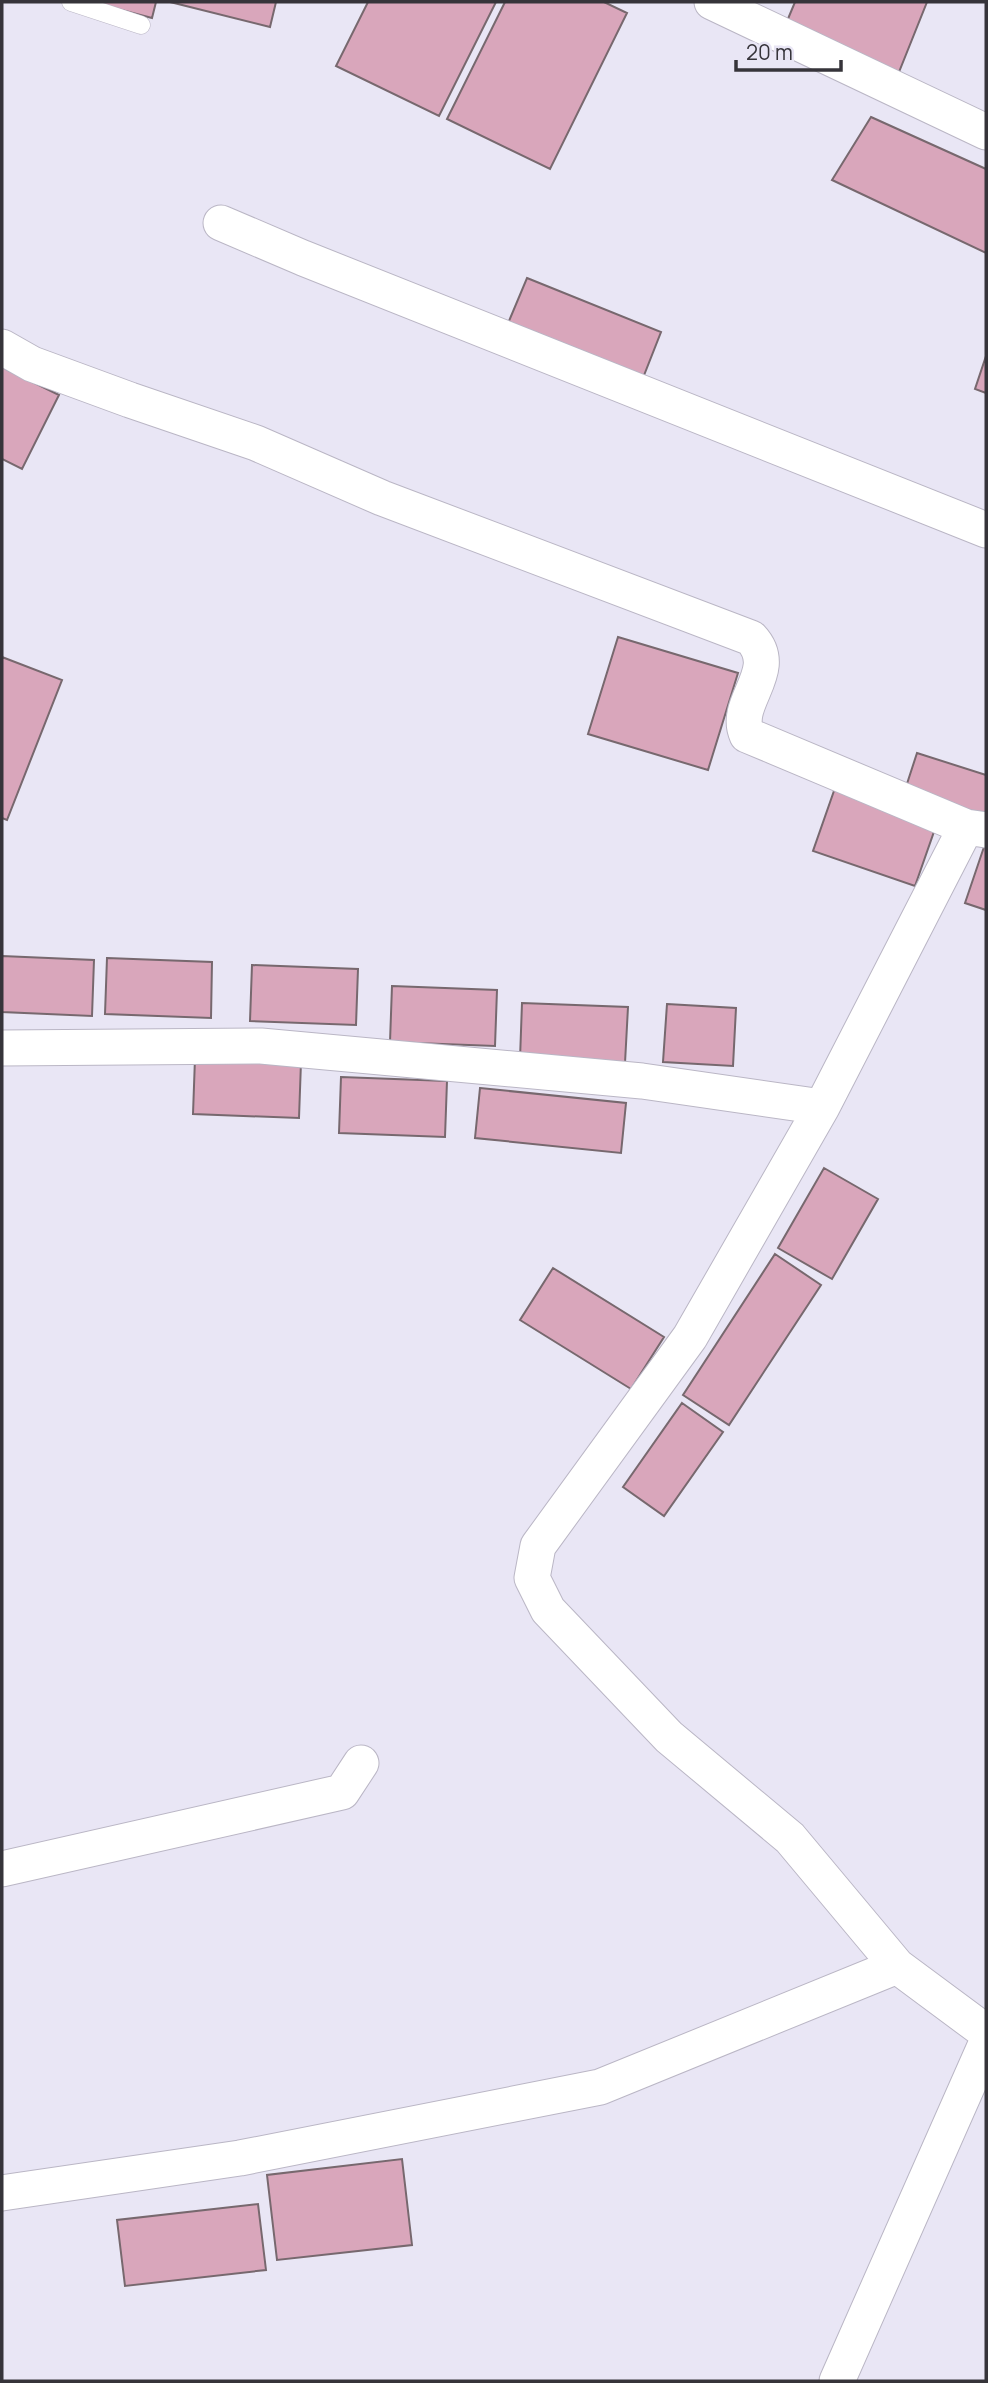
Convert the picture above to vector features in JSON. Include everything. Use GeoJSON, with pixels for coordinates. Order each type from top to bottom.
{"type":"FeatureCollection","features":[{"type":"Feature","properties":{"kind":"street"},"geometry":{"type":"LineString","coordinates":[[712,2],[986,132]]}},
{"type":"Feature","properties":{"kind":"street"},"geometry":{"type":"LineString","coordinates":[[221,223],[986,530]]}},
{"type":"Feature","properties":{"kind":"street"},"geometry":{"type":"LineString","coordinates":[[2,347],[32,364],[256,443],[382,498],[751,638],[759,647],[763,662],[745,718],[744,731],[747,735],[976,829],[822,1107],[690,1337],[538,1546],[532,1578],[548,1610],[669,1737],[790,1838],[897,1966],[986,2032]]}},
{"type":"Feature","properties":{"kind":"street"},"geometry":{"type":"LineString","coordinates":[[2,1048],[261,1046],[642,1082],[822,1107]]}},
{"type":"Feature","properties":{"kind":"street"},"geometry":{"type":"LineString","coordinates":[[2,1869],[342,1792],[361,1763]]}},
{"type":"Feature","properties":{"kind":"street"},"geometry":{"type":"LineString","coordinates":[[2,2193],[240,2158],[600,2087],[897,1966]]}},
{"type":"Feature","properties":{"kind":"street"},"geometry":{"type":"LineString","coordinates":[[837,2381],[986,2044]]}},
{"type":"Feature","properties":{"kind":"lane"},"geometry":{"type":"LineString","coordinates":[[71,2],[141,25]]}},
{"type":"Feature","properties":{"kind":"building"},"geometry":{"type":"Polygon","coordinates":[[[91,2],[156,2],[152,18],[91,2]]]}},
{"type":"Feature","properties":{"kind":"building"},"geometry":{"type":"Polygon","coordinates":[[[170,2],[276,2],[270,27],[170,2]]]}},
{"type":"Feature","properties":{"kind":"building"},"geometry":{"type":"Polygon","coordinates":[[[368,2],[496,2],[439,116],[336,66],[368,2]]]}},
{"type":"Feature","properties":{"kind":"building"},"geometry":{"type":"Polygon","coordinates":[[[505,2],[604,2],[627,13],[550,169],[447,119],[505,2]]]}},
{"type":"Feature","properties":{"kind":"building"},"geometry":{"type":"Polygon","coordinates":[[[795,2],[927,2],[899,72],[785,26],[795,2]]]}},
{"type":"Feature","properties":{"kind":"building"},"geometry":{"type":"Polygon","coordinates":[[[871,117],[986,169],[986,253],[832,180],[871,117]]]}},
{"type":"Feature","properties":{"kind":"building"},"geometry":{"type":"Polygon","coordinates":[[[527,278],[661,332],[639,388],[504,333],[527,278]]]}},
{"type":"Feature","properties":{"kind":"building"},"geometry":{"type":"Polygon","coordinates":[[[986,356],[986,393],[975,389],[986,356]]]}},
{"type":"Feature","properties":{"kind":"building"},"geometry":{"type":"Polygon","coordinates":[[[2,367],[59,395],[22,469],[2,459],[2,367]]]}},
{"type":"Feature","properties":{"kind":"building"},"geometry":{"type":"Polygon","coordinates":[[[618,637],[738,673],[708,770],[588,734],[618,637]]]}},
{"type":"Feature","properties":{"kind":"building"},"geometry":{"type":"Polygon","coordinates":[[[2,657],[62,680],[7,820],[2,818],[2,657]]]}},
{"type":"Feature","properties":{"kind":"building"},"geometry":{"type":"Polygon","coordinates":[[[917,753],[986,775],[986,822],[903,796],[917,753]]]}},
{"type":"Feature","properties":{"kind":"building"},"geometry":{"type":"Polygon","coordinates":[[[835,788],[937,823],[915,886],[813,851],[835,788]]]}},
{"type":"Feature","properties":{"kind":"building"},"geometry":{"type":"Polygon","coordinates":[[[986,841],[986,910],[965,903],[986,841]]]}},
{"type":"Feature","properties":{"kind":"building"},"geometry":{"type":"Polygon","coordinates":[[[2,956],[94,960],[92,1016],[2,1012],[2,956]]]}},
{"type":"Feature","properties":{"kind":"building"},"geometry":{"type":"Polygon","coordinates":[[[107,958],[212,962],[211,1018],[105,1014],[107,958]]]}},
{"type":"Feature","properties":{"kind":"building"},"geometry":{"type":"Polygon","coordinates":[[[252,965],[358,969],[356,1025],[250,1021],[252,965]]]}},
{"type":"Feature","properties":{"kind":"building"},"geometry":{"type":"Polygon","coordinates":[[[392,986],[497,990],[495,1046],[390,1042],[392,986]]]}},
{"type":"Feature","properties":{"kind":"building"},"geometry":{"type":"Polygon","coordinates":[[[522,1003],[628,1007],[625,1063],[520,1059],[522,1003]]]}},
{"type":"Feature","properties":{"kind":"building"},"geometry":{"type":"Polygon","coordinates":[[[667,1004],[736,1008],[733,1066],[663,1062],[667,1004]]]}},
{"type":"Feature","properties":{"kind":"building"},"geometry":{"type":"Polygon","coordinates":[[[195,1058],[301,1062],[299,1118],[193,1114],[195,1058]]]}},
{"type":"Feature","properties":{"kind":"building"},"geometry":{"type":"Polygon","coordinates":[[[341,1077],[447,1081],[445,1137],[339,1133],[341,1077]]]}},
{"type":"Feature","properties":{"kind":"building"},"geometry":{"type":"Polygon","coordinates":[[[480,1088],[626,1103],[621,1153],[475,1138],[480,1088]]]}},
{"type":"Feature","properties":{"kind":"building"},"geometry":{"type":"Polygon","coordinates":[[[824,1168],[878,1199],[832,1279],[778,1248],[824,1168]]]}},
{"type":"Feature","properties":{"kind":"building"},"geometry":{"type":"Polygon","coordinates":[[[775,1254],[821,1285],[729,1425],[683,1395],[775,1254]]]}},
{"type":"Feature","properties":{"kind":"building"},"geometry":{"type":"Polygon","coordinates":[[[553,1268],[664,1337],[631,1389],[520,1320],[553,1268]]]}},
{"type":"Feature","properties":{"kind":"building"},"geometry":{"type":"Polygon","coordinates":[[[682,1403],[723,1432],[664,1516],[623,1487],[682,1403]]]}},
{"type":"Feature","properties":{"kind":"building"},"geometry":{"type":"Polygon","coordinates":[[[402,2159],[412,2245],[277,2260],[267,2175],[402,2159]]]}},
{"type":"Feature","properties":{"kind":"building"},"geometry":{"type":"Polygon","coordinates":[[[258,2204],[266,2270],[125,2286],[117,2220],[258,2204]]]}}]}
